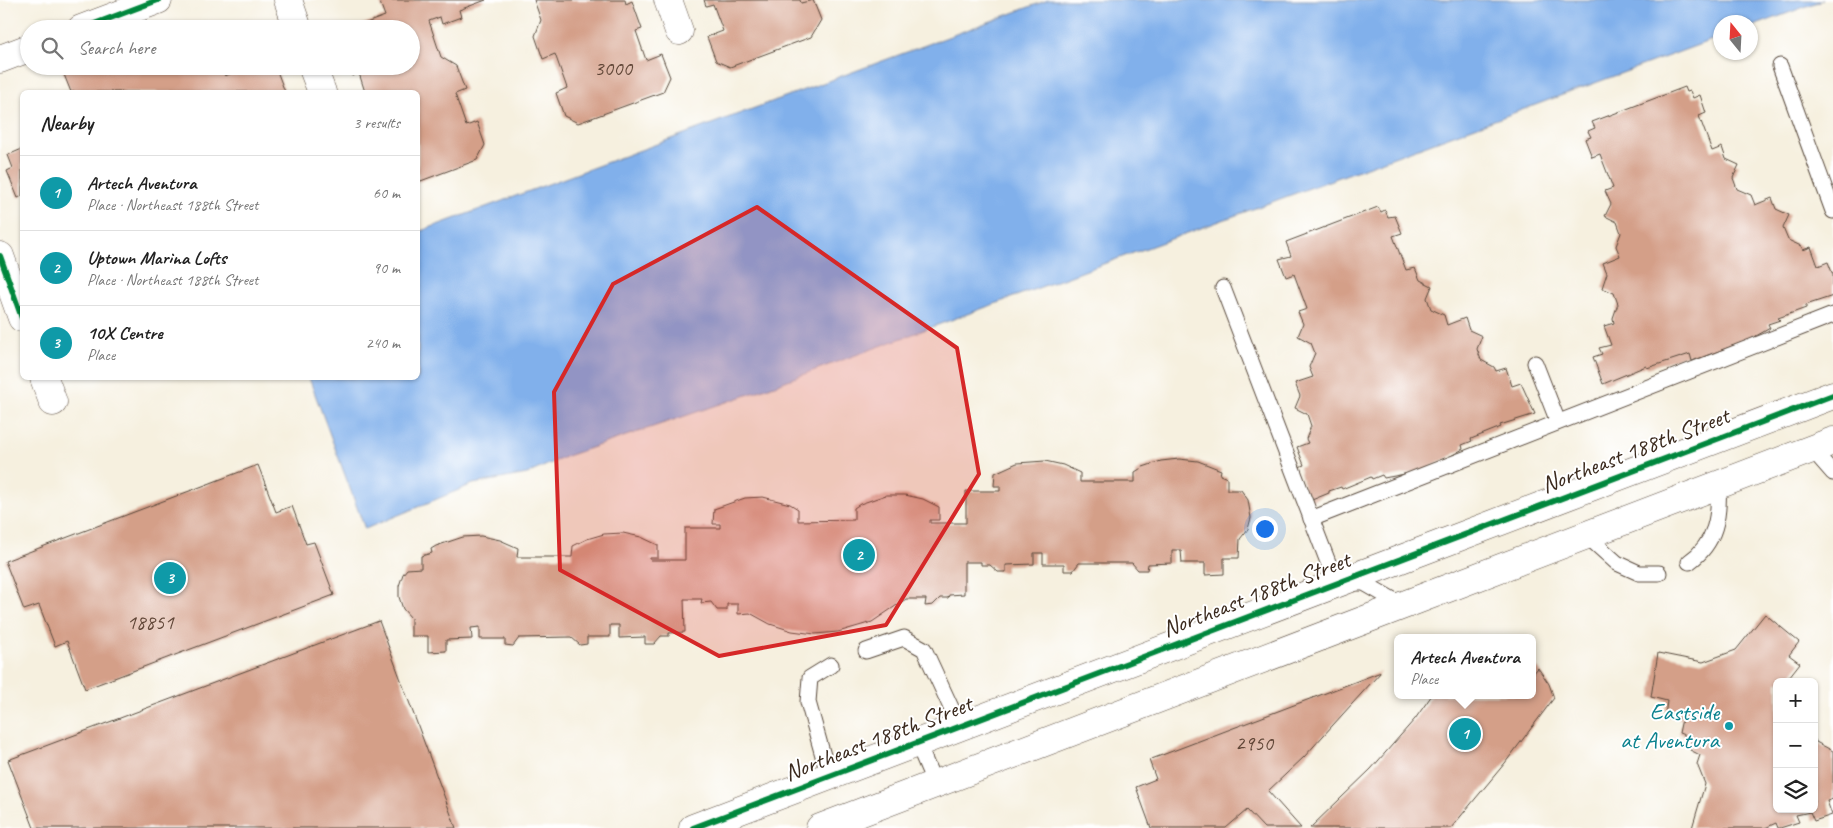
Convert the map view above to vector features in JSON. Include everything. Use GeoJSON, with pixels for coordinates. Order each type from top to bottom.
{"type":"FeatureCollection","features":[{"type":"Feature","properties":{"kind":"street"},"geometry":{"type":"LineString","coordinates":[[105,20],[158,0]]}},
{"type":"Feature","properties":{"kind":"street"},"geometry":{"type":"LineString","coordinates":[[288,0],[295,20]]}},
{"type":"Feature","properties":{"kind":"street"},"geometry":{"type":"LineString","coordinates":[[668,0],[679,30]]}},
{"type":"Feature","properties":{"kind":"street"},"geometry":{"type":"LineString","coordinates":[[0,59],[20,51]]}},
{"type":"Feature","properties":{"kind":"street"},"geometry":{"type":"LineString","coordinates":[[315,75],[321,90]]}},
{"type":"Feature","properties":{"kind":"street"},"geometry":{"type":"LineString","coordinates":[[0,256],[20,312]]}},
{"type":"Feature","properties":{"kind":"street","name":"Northeast 188th Street"},"geometry":{"type":"LineString","coordinates":[[694,828],[1833,395]]}},
{"type":"Feature","properties":{"kind":"street"},"geometry":{"type":"LineString","coordinates":[[820,828],[1822,445]]}},
{"type":"Feature","properties":{"kind":"lane"},"geometry":{"type":"LineString","coordinates":[[1780,66],[1833,211]]}},
{"type":"Feature","properties":{"kind":"lane"},"geometry":{"type":"LineString","coordinates":[[1223,288],[1336,583],[1364,583],[1404,606]]}},
{"type":"Feature","properties":{"kind":"lane"},"geometry":{"type":"LineString","coordinates":[[1311,519],[1833,315]]}},
{"type":"Feature","properties":{"kind":"lane"},"geometry":{"type":"LineString","coordinates":[[1536,363],[1558,422]]}},
{"type":"Feature","properties":{"kind":"lane"},"geometry":{"type":"LineString","coordinates":[[1822,445],[1833,473]]}},
{"type":"Feature","properties":{"kind":"lane"},"geometry":{"type":"LineString","coordinates":[[1689,562],[1703,552],[1714,530],[1719,503],[1718,485]]}},
{"type":"Feature","properties":{"kind":"lane"},"geometry":{"type":"LineString","coordinates":[[1587,536],[1617,563],[1639,573],[1658,573]]}},
{"type":"Feature","properties":{"kind":"lane"},"geometry":{"type":"LineString","coordinates":[[866,652],[904,638],[924,649],[960,727]]}},
{"type":"Feature","properties":{"kind":"lane"},"geometry":{"type":"LineString","coordinates":[[829,776],[808,702],[810,678],[831,665]]}},
{"type":"Feature","properties":{"kind":"lane"},"geometry":{"type":"LineString","coordinates":[[918,742],[935,784]]}},
{"type":"Feature","properties":{"kind":"highlighted area"},"geometry":{"type":"Polygon","coordinates":[[[757,207],[957,348],[979,474],[886,625],[719,656],[560,570],[554,392],[613,284],[757,207]]]}},
{"type":"Feature","properties":{"kind":"water"},"geometry":{"type":"Polygon","coordinates":[[[1048,0],[1823,0],[1758,24],[1758,15],[1713,15],[1713,40],[750,394],[567,456],[527,474],[473,484],[365,529],[310,380],[420,380],[420,231],[1048,0]]]}},
{"type":"Feature","properties":{"kind":"building"},"geometry":{"type":"Polygon","coordinates":[[[379,0],[486,0],[459,10],[461,17],[442,24],[440,17],[429,21],[441,57],[456,66],[465,90],[455,94],[466,126],[477,122],[485,145],[477,160],[420,181],[420,90],[364,90],[360,75],[420,75],[420,20],[374,20],[385,16],[379,0]]]}},
{"type":"Feature","properties":{"kind":"building"},"geometry":{"type":"Polygon","coordinates":[[[534,0],[625,0],[626,4],[632,1],[642,29],[636,31],[646,60],[661,54],[670,77],[663,92],[578,123],[564,116],[556,93],[567,88],[555,54],[543,59],[535,36],[541,20],[534,0]]]}},
{"type":"Feature","properties":{"kind":"building"},"geometry":{"type":"Polygon","coordinates":[[[704,0],[800,0],[801,3],[813,0],[821,20],[811,37],[730,67],[716,61],[707,37],[723,31],[713,4],[706,6],[704,0]]]}},
{"type":"Feature","properties":{"kind":"building"},"geometry":{"type":"Polygon","coordinates":[[[64,75],[279,75],[284,90],[70,90],[64,75]]]}},
{"type":"Feature","properties":{"kind":"building"},"geometry":{"type":"Polygon","coordinates":[[[1685,87],[1687,92],[1690,91],[1693,98],[1700,95],[1706,113],[1699,116],[1712,151],[1722,147],[1726,159],[1739,165],[1733,178],[1737,189],[1751,195],[1755,205],[1772,198],[1776,209],[1789,215],[1783,228],[1788,240],[1801,246],[1803,250],[1811,247],[1818,266],[1828,262],[1833,275],[1833,296],[1806,305],[1806,308],[1778,318],[1780,320],[1768,324],[1770,328],[1751,339],[1692,361],[1690,354],[1647,368],[1646,366],[1603,384],[1593,357],[1602,354],[1599,348],[1611,345],[1604,326],[1614,323],[1613,318],[1618,304],[1614,293],[1602,288],[1607,273],[1603,263],[1620,256],[1616,246],[1621,233],[1617,222],[1605,216],[1611,204],[1605,191],[1613,188],[1600,154],[1592,157],[1585,139],[1591,137],[1588,131],[1595,128],[1592,122],[1685,87]]]}},
{"type":"Feature","properties":{"kind":"building"},"geometry":{"type":"Polygon","coordinates":[[[20,150],[20,197],[18,198],[7,171],[13,168],[8,155],[20,150]]]}},
{"type":"Feature","properties":{"kind":"building"},"geometry":{"type":"Polygon","coordinates":[[[1378,207],[1381,212],[1385,210],[1388,217],[1395,216],[1402,233],[1393,236],[1406,270],[1415,268],[1420,280],[1432,286],[1427,298],[1431,309],[1444,315],[1447,325],[1465,318],[1469,330],[1482,336],[1477,349],[1481,360],[1494,367],[1496,371],[1506,368],[1512,386],[1521,383],[1535,414],[1500,425],[1501,427],[1471,439],[1472,441],[1462,445],[1463,449],[1426,470],[1384,478],[1382,475],[1372,479],[1371,477],[1342,489],[1341,487],[1329,491],[1329,493],[1307,502],[1299,467],[1304,465],[1297,447],[1308,443],[1306,439],[1311,426],[1307,414],[1295,408],[1300,396],[1295,383],[1313,377],[1309,367],[1315,353],[1311,343],[1298,336],[1303,324],[1298,312],[1307,309],[1294,274],[1286,277],[1279,259],[1291,256],[1286,242],[1378,207]]]}},
{"type":"Feature","properties":{"kind":"building"},"geometry":{"type":"Polygon","coordinates":[[[1179,459],[1198,461],[1221,470],[1220,475],[1227,478],[1227,490],[1241,490],[1248,500],[1251,518],[1248,529],[1240,539],[1239,558],[1224,558],[1224,574],[1205,575],[1205,563],[1182,563],[1181,550],[1172,550],[1172,563],[1148,564],[1147,570],[1138,570],[1132,563],[1079,563],[1073,571],[1064,571],[1064,564],[1043,564],[1043,553],[1034,553],[1034,564],[1006,565],[1006,572],[998,572],[990,565],[981,565],[981,562],[964,562],[964,594],[949,595],[948,598],[940,598],[933,605],[925,606],[926,599],[906,599],[872,622],[838,632],[815,634],[792,631],[770,624],[750,613],[738,614],[738,604],[727,604],[727,610],[717,610],[711,602],[701,603],[702,599],[684,599],[685,632],[669,633],[669,636],[661,636],[654,644],[645,644],[645,637],[619,638],[619,625],[610,625],[610,637],[587,637],[587,644],[580,645],[571,637],[519,638],[513,646],[505,645],[505,639],[480,639],[480,627],[471,628],[472,639],[446,640],[446,651],[428,652],[428,636],[411,636],[411,618],[403,609],[399,597],[399,586],[407,569],[421,568],[421,556],[432,553],[431,549],[436,546],[463,537],[481,536],[500,540],[518,548],[517,557],[572,557],[573,546],[587,539],[604,534],[623,533],[641,537],[658,545],[658,558],[650,558],[650,560],[685,560],[685,528],[720,528],[720,524],[713,524],[714,509],[745,498],[763,497],[790,504],[798,509],[798,521],[854,520],[854,508],[860,504],[886,495],[905,495],[923,499],[939,507],[939,520],[930,520],[930,523],[966,523],[966,491],[1000,491],[1000,486],[994,486],[995,473],[1017,463],[1045,461],[1063,465],[1080,473],[1080,482],[1135,482],[1135,472],[1143,467],[1161,461],[1179,459]]]}},
{"type":"Feature","properties":{"kind":"building"},"geometry":{"type":"Polygon","coordinates":[[[258,465],[276,512],[292,506],[306,544],[314,542],[334,595],[85,689],[67,641],[55,646],[39,605],[24,610],[5,561],[258,465]]]}},
{"type":"Feature","properties":{"kind":"building","name":"Eastside at Aventura"},"geometry":{"type":"Polygon","coordinates":[[[1765,614],[1799,642],[1789,655],[1800,663],[1789,677],[1790,678],[1773,678],[1773,813],[1805,813],[1796,815],[1799,822],[1780,828],[1778,828],[1776,823],[1765,828],[1692,828],[1705,784],[1697,764],[1700,755],[1690,750],[1692,738],[1679,733],[1682,719],[1665,716],[1667,701],[1651,697],[1658,653],[1703,662],[1736,650],[1765,614]]]}},
{"type":"Feature","properties":{"kind":"building"},"geometry":{"type":"Polygon","coordinates":[[[379,621],[456,828],[34,828],[8,760],[379,621]]]}},
{"type":"Feature","properties":{"kind":"building"},"geometry":{"type":"Polygon","coordinates":[[[1538,668],[1549,684],[1554,698],[1505,763],[1451,828],[1310,828],[1371,769],[1415,719],[1429,699],[1536,699],[1536,670],[1538,668]]]}},
{"type":"Feature","properties":{"kind":"building"},"geometry":{"type":"Polygon","coordinates":[[[1381,672],[1304,757],[1268,791],[1301,828],[1264,828],[1247,810],[1226,828],[1151,828],[1136,787],[1156,779],[1149,760],[1381,672]]]}},
{"type":"Feature","properties":{"kind":"building","name":"Eastside at Aventura"},"geometry":{"type":"Polygon","coordinates":[[[1818,743],[1833,751],[1833,799],[1827,801],[1832,815],[1814,821],[1810,813],[1818,813],[1818,743]]]}},
{"type":"Feature","properties":{"kind":"cycle path"},"geometry":{"type":"LineString","coordinates":[[105,20],[158,0]]}},
{"type":"Feature","properties":{"kind":"cycle path"},"geometry":{"type":"LineString","coordinates":[[0,256],[20,312]]}},
{"type":"Feature","properties":{"kind":"cycle path"},"geometry":{"type":"LineString","coordinates":[[693,828],[1833,395]]}},
{"type":"Feature","properties":{"kind":"place","name":"Uptown Marina Lofts"},"geometry":{"type":"Point","coordinates":[859,555]}},
{"type":"Feature","properties":{"kind":"place","name":"10X Centre"},"geometry":{"type":"Point","coordinates":[170,578]}},
{"type":"Feature","properties":{"kind":"place","name":"Eastside at Aventura"},"geometry":{"type":"Point","coordinates":[1729,726]}},
{"type":"Feature","properties":{"kind":"place","name":"Artech Aventura"},"geometry":{"type":"Point","coordinates":[1465,734]}}]}
